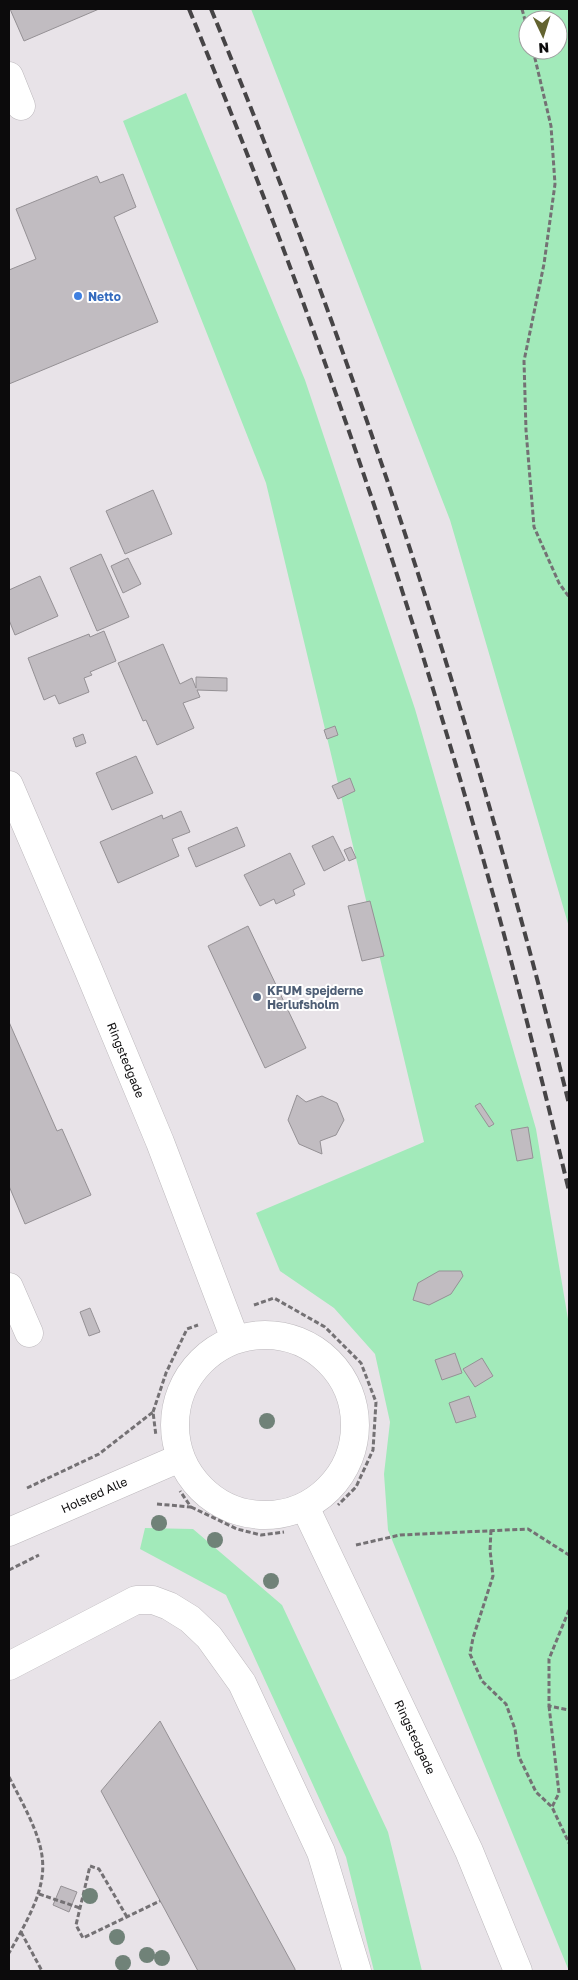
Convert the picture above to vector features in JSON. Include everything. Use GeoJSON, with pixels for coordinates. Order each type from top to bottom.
{"type":"FeatureCollection","features":[{"type":"Feature","properties":{"kind":"street"},"geometry":{"type":"LineString","coordinates":[[9,76],[21,106]]}},
{"type":"Feature","properties":{"kind":"street","name":"Ringstedgade"},"geometry":{"type":"LineString","coordinates":[[9,785],[160,1142],[230,1328]]}},
{"type":"Feature","properties":{"kind":"street"},"geometry":{"type":"LineString","coordinates":[[9,1287],[29,1333]]}},
{"type":"Feature","properties":{"kind":"street"},"geometry":{"type":"LineString","coordinates":[[230,1328],[295,1340],[322,1354],[342,1377],[353,1405],[355,1435],[347,1464],[308,1515],[246,1514],[218,1503],[172,1461],[177,1400],[190,1374],[230,1328]]}},
{"type":"Feature","properties":{"kind":"street","name":"Holsted Alle"},"geometry":{"type":"LineString","coordinates":[[14,1515],[172,1461]]}},
{"type":"Feature","properties":{"kind":"street","name":"Ringstedgade"},"geometry":{"type":"LineString","coordinates":[[308,1515],[469,1851],[518,1971]]}},
{"type":"Feature","properties":{"kind":"street"},"geometry":{"type":"LineString","coordinates":[[9,1666],[136,1600],[153,1600],[169,1606],[190,1619],[209,1637],[242,1683],[321,1852],[357,1971]]}},
{"type":"Feature","properties":{"kind":"path"},"geometry":{"type":"LineString","coordinates":[[535,60],[550,126],[555,184],[544,264],[524,361],[526,430],[534,527],[559,584],[569,597]]}},
{"type":"Feature","properties":{"kind":"path"},"geometry":{"type":"LineString","coordinates":[[14,1515],[99,1454],[153,1412],[161,1386],[187,1329],[230,1328],[274,1298],[325,1327],[361,1363],[376,1402],[373,1450],[356,1487],[334,1509],[308,1515],[292,1530],[261,1535],[238,1529],[191,1507]]}},
{"type":"Feature","properties":{"kind":"path"},"geometry":{"type":"LineString","coordinates":[[153,1412],[172,1461]]}},
{"type":"Feature","properties":{"kind":"path"},"geometry":{"type":"LineString","coordinates":[[326,1553],[400,1535],[528,1529],[569,1555]]}},
{"type":"Feature","properties":{"kind":"path"},"geometry":{"type":"LineString","coordinates":[[491,1530],[490,1550],[493,1576],[473,1638],[470,1654],[482,1681],[506,1704],[515,1729],[518,1757],[536,1792],[552,1807],[569,1843]]}},
{"type":"Feature","properties":{"kind":"path"},"geometry":{"type":"LineString","coordinates":[[552,1807],[559,1793],[549,1706],[549,1658],[569,1610]]}},
{"type":"Feature","properties":{"kind":"path"},"geometry":{"type":"LineString","coordinates":[[549,1706],[569,1710]]}},
{"type":"Feature","properties":{"kind":"path"},"geometry":{"type":"LineString","coordinates":[[9,1777],[29,1815],[41,1844],[44,1876],[39,1894],[9,1953]]}},
{"type":"Feature","properties":{"kind":"path"},"geometry":{"type":"LineString","coordinates":[[127,1917],[99,1869],[90,1866],[76,1925],[83,1938],[127,1917],[160,1901]]}},
{"type":"Feature","properties":{"kind":"path"},"geometry":{"type":"LineString","coordinates":[[39,1894],[80,1908]]}},
{"type":"Feature","properties":{"kind":"path"},"geometry":{"type":"LineString","coordinates":[[21,1932],[42,1971]]}},
{"type":"Feature","properties":{"kind":"green space"},"geometry":{"type":"Polygon","coordinates":[[[251,9],[569,9],[569,927],[450,520],[251,9]]]}},
{"type":"Feature","properties":{"kind":"green space"},"geometry":{"type":"Polygon","coordinates":[[[186,93],[305,380],[415,709],[536,1129],[569,1325],[569,1971],[388,1530],[384,1474],[390,1422],[375,1354],[334,1308],[280,1271],[256,1213],[424,1142],[266,483],[123,121],[186,93]]]}},
{"type":"Feature","properties":{"kind":"green space"},"geometry":{"type":"Polygon","coordinates":[[[145,1528],[193,1529],[282,1605],[388,1832],[422,1971],[374,1971],[346,1857],[226,1595],[140,1549],[145,1528]]]}},
{"type":"Feature","properties":{"kind":"building"},"geometry":{"type":"Polygon","coordinates":[[[10,9],[99,9],[24,41],[10,9]]]}},
{"type":"Feature","properties":{"kind":"building","name":"Netto"},"geometry":{"type":"Polygon","coordinates":[[[123,174],[136,207],[114,217],[158,322],[9,384],[9,270],[36,259],[16,209],[97,176],[100,183],[123,174]]]}},
{"type":"Feature","properties":{"kind":"building"},"geometry":{"type":"Polygon","coordinates":[[[153,490],[172,534],[125,554],[106,511],[153,490]]]}},
{"type":"Feature","properties":{"kind":"building"},"geometry":{"type":"Polygon","coordinates":[[[101,554],[129,617],[97,631],[70,568],[101,554]]]}},
{"type":"Feature","properties":{"kind":"building"},"geometry":{"type":"Polygon","coordinates":[[[128,558],[141,584],[123,593],[111,566],[128,558]]]}},
{"type":"Feature","properties":{"kind":"building"},"geometry":{"type":"Polygon","coordinates":[[[40,576],[58,616],[15,635],[9,620],[9,590],[40,576]]]}},
{"type":"Feature","properties":{"kind":"building"},"geometry":{"type":"Polygon","coordinates":[[[104,631],[116,661],[90,672],[92,675],[84,678],[89,692],[59,704],[55,695],[44,700],[28,658],[89,634],[90,637],[104,631]]]}},
{"type":"Feature","properties":{"kind":"building"},"geometry":{"type":"Polygon","coordinates":[[[163,644],[180,684],[192,678],[196,688],[196,677],[227,678],[227,691],[197,690],[200,697],[183,703],[194,728],[157,745],[146,720],[143,721],[118,663],[163,644]]]}},
{"type":"Feature","properties":{"kind":"building"},"geometry":{"type":"Polygon","coordinates":[[[335,726],[338,735],[327,739],[324,730],[335,726]]]}},
{"type":"Feature","properties":{"kind":"building"},"geometry":{"type":"Polygon","coordinates":[[[83,734],[86,743],[76,747],[73,738],[83,734]]]}},
{"type":"Feature","properties":{"kind":"building"},"geometry":{"type":"Polygon","coordinates":[[[136,756],[153,793],[112,810],[96,773],[136,756]]]}},
{"type":"Feature","properties":{"kind":"building"},"geometry":{"type":"Polygon","coordinates":[[[350,778],[355,791],[338,799],[332,786],[350,778]]]}},
{"type":"Feature","properties":{"kind":"building"},"geometry":{"type":"Polygon","coordinates":[[[181,811],[190,832],[172,839],[179,856],[118,883],[100,842],[162,815],[163,819],[181,811]]]}},
{"type":"Feature","properties":{"kind":"building"},"geometry":{"type":"Polygon","coordinates":[[[237,827],[245,846],[196,867],[188,848],[237,827]]]}},
{"type":"Feature","properties":{"kind":"building"},"geometry":{"type":"Polygon","coordinates":[[[333,836],[345,860],[324,871],[312,846],[333,836]]]}},
{"type":"Feature","properties":{"kind":"building"},"geometry":{"type":"Polygon","coordinates":[[[351,847],[356,858],[349,861],[344,850],[351,847]]]}},
{"type":"Feature","properties":{"kind":"building"},"geometry":{"type":"Polygon","coordinates":[[[290,853],[305,884],[293,890],[295,895],[276,904],[274,899],[260,906],[244,875],[290,853]]]}},
{"type":"Feature","properties":{"kind":"building"},"geometry":{"type":"Polygon","coordinates":[[[370,901],[384,956],[362,961],[348,906],[370,901]]]}},
{"type":"Feature","properties":{"kind":"building","name":"KFUM spejderne Herlufsholm"},"geometry":{"type":"Polygon","coordinates":[[[248,926],[306,1048],[265,1068],[208,946],[248,926]]]}},
{"type":"Feature","properties":{"kind":"building"},"geometry":{"type":"Polygon","coordinates":[[[9,1022],[57,1131],[62,1129],[91,1195],[25,1224],[9,1186],[9,1022]]]}},
{"type":"Feature","properties":{"kind":"building"},"geometry":{"type":"Polygon","coordinates":[[[297,1095],[306,1102],[322,1096],[337,1103],[344,1120],[336,1135],[320,1141],[322,1154],[299,1144],[288,1120],[297,1095]]]}},
{"type":"Feature","properties":{"kind":"building"},"geometry":{"type":"Polygon","coordinates":[[[480,1103],[494,1124],[489,1127],[475,1106],[480,1103]]]}},
{"type":"Feature","properties":{"kind":"building"},"geometry":{"type":"Polygon","coordinates":[[[528,1127],[533,1158],[517,1161],[511,1130],[528,1127]]]}},
{"type":"Feature","properties":{"kind":"building"},"geometry":{"type":"Polygon","coordinates":[[[439,1271],[461,1271],[463,1276],[451,1294],[429,1305],[413,1300],[418,1283],[439,1271]]]}},
{"type":"Feature","properties":{"kind":"building"},"geometry":{"type":"Polygon","coordinates":[[[90,1308],[100,1332],[89,1336],[80,1312],[90,1308]]]}},
{"type":"Feature","properties":{"kind":"building"},"geometry":{"type":"Polygon","coordinates":[[[455,1353],[462,1373],[442,1380],[435,1360],[455,1353]]]}},
{"type":"Feature","properties":{"kind":"building"},"geometry":{"type":"Polygon","coordinates":[[[482,1358],[493,1376],[475,1387],[463,1369],[482,1358]]]}},
{"type":"Feature","properties":{"kind":"building"},"geometry":{"type":"Polygon","coordinates":[[[469,1396],[476,1417],[456,1423],[449,1403],[469,1396]]]}},
{"type":"Feature","properties":{"kind":"building"},"geometry":{"type":"Polygon","coordinates":[[[160,1721],[295,1971],[198,1971],[101,1791],[160,1721]]]}},
{"type":"Feature","properties":{"kind":"building"},"geometry":{"type":"Polygon","coordinates":[[[61,1886],[77,1892],[69,1912],[53,1905],[61,1886]]]}},
{"type":"Feature","properties":{"kind":"railway"},"geometry":{"type":"LineString","coordinates":[[189,9],[230,110],[307,314],[344,417],[413,625],[489,878],[569,1191]]}},
{"type":"Feature","properties":{"kind":"railway"},"geometry":{"type":"LineString","coordinates":[[211,9],[316,277],[410,550],[454,687],[495,825],[569,1104]]}},
{"type":"Feature","properties":{"kind":"place","name":"Netto"},"geometry":{"type":"Point","coordinates":[78,296]}},
{"type":"Feature","properties":{"kind":"place","name":"KFUM spejderne Herlufsholm"},"geometry":{"type":"Point","coordinates":[257,997]}}]}
